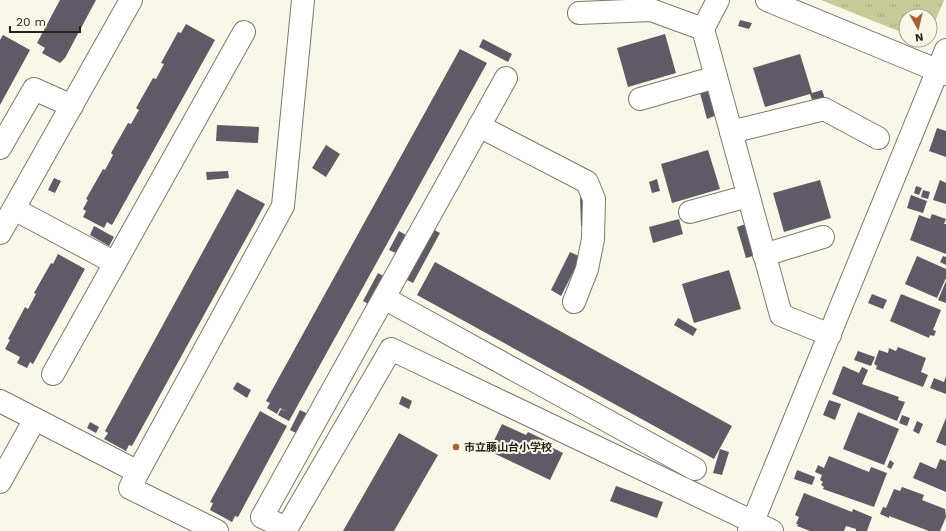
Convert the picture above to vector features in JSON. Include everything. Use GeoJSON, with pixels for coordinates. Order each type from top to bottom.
{"type":"FeatureCollection","features":[{"type":"Feature","properties":{"kind":"street"},"geometry":{"type":"LineString","coordinates":[[0,233],[132,0]]}},
{"type":"Feature","properties":{"kind":"street"},"geometry":{"type":"LineString","coordinates":[[134,480],[283,206],[303,0]]}},
{"type":"Feature","properties":{"kind":"street"},"geometry":{"type":"LineString","coordinates":[[718,0],[703,30],[781,315],[830,334]]}},
{"type":"Feature","properties":{"kind":"street"},"geometry":{"type":"LineString","coordinates":[[767,0],[942,73]]}},
{"type":"Feature","properties":{"kind":"street"},"geometry":{"type":"LineString","coordinates":[[579,13],[651,10],[703,30]]}},
{"type":"Feature","properties":{"kind":"street"},"geometry":{"type":"LineString","coordinates":[[53,374],[244,32]]}},
{"type":"Feature","properties":{"kind":"street"},"geometry":{"type":"LineString","coordinates":[[751,527],[830,334],[942,73],[946,50]]}},
{"type":"Feature","properties":{"kind":"street"},"geometry":{"type":"LineString","coordinates":[[640,99],[716,77]]}},
{"type":"Feature","properties":{"kind":"street"},"geometry":{"type":"LineString","coordinates":[[506,78],[262,517],[286,529],[391,349],[617,458],[751,527],[772,531]]}},
{"type":"Feature","properties":{"kind":"street"},"geometry":{"type":"LineString","coordinates":[[0,148],[34,89],[72,106]]}},
{"type":"Feature","properties":{"kind":"street"},"geometry":{"type":"LineString","coordinates":[[731,132],[824,109],[878,138]]}},
{"type":"Feature","properties":{"kind":"street"},"geometry":{"type":"LineString","coordinates":[[479,126],[587,182],[594,199],[594,239],[587,269],[574,302]]}},
{"type":"Feature","properties":{"kind":"street"},"geometry":{"type":"LineString","coordinates":[[690,212],[748,196]]}},
{"type":"Feature","properties":{"kind":"street"},"geometry":{"type":"LineString","coordinates":[[14,209],[115,263]]}},
{"type":"Feature","properties":{"kind":"street"},"geometry":{"type":"LineString","coordinates":[[764,255],[823,237]]}},
{"type":"Feature","properties":{"kind":"street"},"geometry":{"type":"LineString","coordinates":[[384,298],[695,468]]}},
{"type":"Feature","properties":{"kind":"street"},"geometry":{"type":"LineString","coordinates":[[0,402],[35,419],[217,531]]}},
{"type":"Feature","properties":{"kind":"street"},"geometry":{"type":"LineString","coordinates":[[0,482],[35,419]]}},
{"type":"Feature","properties":{"kind":"street"},"geometry":{"type":"LineString","coordinates":[[617,458],[631,433]]}},
{"type":"Feature","properties":{"kind":"green space"},"geometry":{"type":"Polygon","coordinates":[[[821,0],[944,0],[938,14],[938,8],[898,8],[898,31],[821,0]]]}},
{"type":"Feature","properties":{"kind":"building"},"geometry":{"type":"Polygon","coordinates":[[[60,0],[96,0],[65,58],[60,63],[42,53],[45,48],[37,43],[60,0]]]}},
{"type":"Feature","properties":{"kind":"building"},"geometry":{"type":"Polygon","coordinates":[[[740,20],[752,23],[749,29],[738,26],[740,20]]]}},
{"type":"Feature","properties":{"kind":"building"},"geometry":{"type":"Polygon","coordinates":[[[186,24],[215,40],[112,225],[107,222],[104,228],[83,217],[86,211],[83,209],[88,200],[86,199],[103,169],[105,170],[113,155],[111,153],[128,123],[131,124],[139,110],[136,108],[153,78],[156,79],[164,64],[161,63],[178,32],[181,33],[186,24]]]}},
{"type":"Feature","properties":{"kind":"building"},"geometry":{"type":"Polygon","coordinates":[[[665,34],[676,73],[628,87],[617,48],[665,34]]]}},
{"type":"Feature","properties":{"kind":"building"},"geometry":{"type":"Polygon","coordinates":[[[3,35],[30,50],[0,105],[0,40],[3,35]]]}},
{"type":"Feature","properties":{"kind":"building"},"geometry":{"type":"Polygon","coordinates":[[[483,39],[512,54],[508,62],[479,47],[483,39]]]}},
{"type":"Feature","properties":{"kind":"building"},"geometry":{"type":"Polygon","coordinates":[[[460,49],[487,63],[289,421],[278,415],[281,409],[288,412],[280,408],[277,414],[267,408],[270,403],[266,401],[460,49]]]}},
{"type":"Feature","properties":{"kind":"building"},"geometry":{"type":"Polygon","coordinates":[[[800,54],[812,93],[822,90],[825,99],[813,103],[810,94],[765,107],[753,68],[800,54]]]}},
{"type":"Feature","properties":{"kind":"building"},"geometry":{"type":"Polygon","coordinates":[[[710,90],[717,115],[707,119],[700,93],[710,90]]]}},
{"type":"Feature","properties":{"kind":"building"},"geometry":{"type":"Polygon","coordinates":[[[217,125],[259,127],[258,143],[216,141],[217,125]]]}},
{"type":"Feature","properties":{"kind":"building"},"geometry":{"type":"Polygon","coordinates":[[[937,128],[946,131],[946,157],[929,151],[937,128]]]}},
{"type":"Feature","properties":{"kind":"building"},"geometry":{"type":"Polygon","coordinates":[[[326,145],[340,154],[326,177],[312,168],[326,145]]]}},
{"type":"Feature","properties":{"kind":"building"},"geometry":{"type":"Polygon","coordinates":[[[708,150],[720,189],[672,203],[661,164],[708,150]]]}},
{"type":"Feature","properties":{"kind":"building"},"geometry":{"type":"Polygon","coordinates":[[[228,171],[229,178],[207,180],[206,172],[228,171]]]}},
{"type":"Feature","properties":{"kind":"building"},"geometry":{"type":"Polygon","coordinates":[[[54,178],[61,181],[55,193],[48,190],[54,178]]]}},
{"type":"Feature","properties":{"kind":"building"},"geometry":{"type":"Polygon","coordinates":[[[657,179],[660,191],[652,193],[649,182],[657,179]]]}},
{"type":"Feature","properties":{"kind":"building"},"geometry":{"type":"Polygon","coordinates":[[[820,180],[831,218],[784,232],[773,193],[820,180]]]}},
{"type":"Feature","properties":{"kind":"building"},"geometry":{"type":"Polygon","coordinates":[[[940,180],[946,183],[946,204],[933,200],[940,180]]]}},
{"type":"Feature","properties":{"kind":"building"},"geometry":{"type":"Polygon","coordinates":[[[916,186],[922,188],[919,195],[914,193],[916,186]]]}},
{"type":"Feature","properties":{"kind":"building"},"geometry":{"type":"Polygon","coordinates":[[[237,189],[265,204],[132,446],[129,445],[126,451],[104,439],[108,433],[105,431],[237,189]]]}},
{"type":"Feature","properties":{"kind":"building"},"geometry":{"type":"Polygon","coordinates":[[[923,190],[930,192],[928,199],[921,197],[923,190]]]}},
{"type":"Feature","properties":{"kind":"building"},"geometry":{"type":"Polygon","coordinates":[[[580,195],[587,195],[587,226],[581,226],[580,195]]]}},
{"type":"Feature","properties":{"kind":"building"},"geometry":{"type":"Polygon","coordinates":[[[911,195],[927,201],[923,213],[907,208],[911,195]]]}},
{"type":"Feature","properties":{"kind":"building"},"geometry":{"type":"Polygon","coordinates":[[[932,214],[946,219],[944,224],[946,224],[946,254],[910,240],[919,215],[930,219],[932,214]]]}},
{"type":"Feature","properties":{"kind":"building"},"geometry":{"type":"Polygon","coordinates":[[[679,219],[683,234],[653,243],[649,227],[679,219]]]}},
{"type":"Feature","properties":{"kind":"building"},"geometry":{"type":"Polygon","coordinates":[[[746,224],[756,255],[746,258],[737,227],[746,224]]]}},
{"type":"Feature","properties":{"kind":"building"},"geometry":{"type":"Polygon","coordinates":[[[94,226],[114,237],[109,246],[90,235],[94,226]]]}},
{"type":"Feature","properties":{"kind":"building"},"geometry":{"type":"Polygon","coordinates":[[[431,228],[440,233],[413,283],[405,279],[431,228]]]}},
{"type":"Feature","properties":{"kind":"building"},"geometry":{"type":"Polygon","coordinates":[[[399,231],[406,235],[396,253],[389,250],[399,231]]]}},
{"type":"Feature","properties":{"kind":"building"},"geometry":{"type":"Polygon","coordinates":[[[570,252],[581,257],[561,296],[551,290],[570,252]]]}},
{"type":"Feature","properties":{"kind":"building"},"geometry":{"type":"Polygon","coordinates":[[[58,254],[85,269],[33,364],[30,362],[27,368],[17,363],[20,357],[5,349],[10,340],[8,339],[25,307],[28,309],[36,294],[34,293],[51,263],[53,264],[58,254]]]}},
{"type":"Feature","properties":{"kind":"building"},"geometry":{"type":"Polygon","coordinates":[[[917,256],[946,269],[946,278],[937,298],[905,284],[917,256]]]}},
{"type":"Feature","properties":{"kind":"building"},"geometry":{"type":"Polygon","coordinates":[[[943,256],[946,257],[946,265],[940,262],[943,256]]]}},
{"type":"Feature","properties":{"kind":"building"},"geometry":{"type":"Polygon","coordinates":[[[435,262],[732,426],[714,459],[417,295],[435,262]]]}},
{"type":"Feature","properties":{"kind":"building"},"geometry":{"type":"Polygon","coordinates":[[[729,270],[741,309],[694,323],[682,284],[729,270]]]}},
{"type":"Feature","properties":{"kind":"building"},"geometry":{"type":"Polygon","coordinates":[[[378,273],[385,277],[370,305],[363,301],[378,273]]]}},
{"type":"Feature","properties":{"kind":"building"},"geometry":{"type":"Polygon","coordinates":[[[946,281],[946,303],[938,300],[946,281]]]}},
{"type":"Feature","properties":{"kind":"building"},"geometry":{"type":"Polygon","coordinates":[[[872,294],[887,300],[883,309],[868,303],[872,294]]]}},
{"type":"Feature","properties":{"kind":"building"},"geometry":{"type":"Polygon","coordinates":[[[901,294],[941,310],[933,330],[936,331],[934,336],[930,335],[929,338],[890,321],[901,294]]]}},
{"type":"Feature","properties":{"kind":"building"},"geometry":{"type":"Polygon","coordinates":[[[678,318],[697,329],[693,336],[674,325],[678,318]]]}},
{"type":"Feature","properties":{"kind":"building"},"geometry":{"type":"Polygon","coordinates":[[[898,347],[926,358],[921,372],[928,375],[923,387],[876,369],[877,366],[874,364],[879,350],[888,353],[889,348],[896,351],[898,347]]]}},
{"type":"Feature","properties":{"kind":"building"},"geometry":{"type":"Polygon","coordinates":[[[858,351],[875,357],[871,366],[854,360],[858,351]]]}},
{"type":"Feature","properties":{"kind":"building"},"geometry":{"type":"Polygon","coordinates":[[[843,366],[859,373],[862,367],[868,370],[862,384],[899,397],[898,400],[905,402],[897,421],[832,394],[843,366]]]}},
{"type":"Feature","properties":{"kind":"building"},"geometry":{"type":"Polygon","coordinates":[[[946,376],[946,394],[930,388],[934,378],[944,382],[946,376]]]}},
{"type":"Feature","properties":{"kind":"building"},"geometry":{"type":"Polygon","coordinates":[[[237,382],[251,390],[247,398],[233,389],[237,382]]]}},
{"type":"Feature","properties":{"kind":"building"},"geometry":{"type":"Polygon","coordinates":[[[402,396],[412,401],[409,409],[399,404],[402,396]]]}},
{"type":"Feature","properties":{"kind":"building"},"geometry":{"type":"Polygon","coordinates":[[[829,400],[841,404],[835,420],[823,415],[829,400]]]}},
{"type":"Feature","properties":{"kind":"building"},"geometry":{"type":"Polygon","coordinates":[[[300,410],[310,415],[300,435],[290,430],[300,410]]]}},
{"type":"Feature","properties":{"kind":"building"},"geometry":{"type":"Polygon","coordinates":[[[260,411],[287,426],[238,517],[235,516],[232,522],[210,510],[213,503],[210,502],[260,411]]]}},
{"type":"Feature","properties":{"kind":"building"},"geometry":{"type":"Polygon","coordinates":[[[858,412],[899,429],[884,465],[843,449],[858,412]]]}},
{"type":"Feature","properties":{"kind":"building"},"geometry":{"type":"Polygon","coordinates":[[[902,415],[910,418],[907,426],[899,423],[902,415]]]}},
{"type":"Feature","properties":{"kind":"building"},"geometry":{"type":"Polygon","coordinates":[[[946,418],[946,446],[936,442],[946,418]]]}},
{"type":"Feature","properties":{"kind":"building"},"geometry":{"type":"Polygon","coordinates":[[[917,421],[923,424],[919,434],[913,431],[917,421]]]}},
{"type":"Feature","properties":{"kind":"building"},"geometry":{"type":"Polygon","coordinates":[[[90,422],[99,427],[96,433],[87,428],[90,422]]]}},
{"type":"Feature","properties":{"kind":"building"},"geometry":{"type":"Polygon","coordinates":[[[502,424],[526,435],[528,432],[547,441],[545,444],[563,453],[550,480],[489,451],[502,424]]]}},
{"type":"Feature","properties":{"kind":"building"},"geometry":{"type":"Polygon","coordinates":[[[399,433],[438,455],[394,531],[343,531],[399,433]]]}},
{"type":"Feature","properties":{"kind":"building"},"geometry":{"type":"Polygon","coordinates":[[[720,449],[729,452],[722,475],[713,473],[720,449]]]}},
{"type":"Feature","properties":{"kind":"building"},"geometry":{"type":"Polygon","coordinates":[[[829,456],[869,472],[871,467],[887,473],[874,507],[823,489],[824,487],[821,485],[823,482],[820,480],[822,475],[815,472],[818,465],[824,468],[829,456]]]}},
{"type":"Feature","properties":{"kind":"building"},"geometry":{"type":"Polygon","coordinates":[[[940,459],[946,461],[946,492],[913,478],[920,462],[936,469],[940,459]]]}},
{"type":"Feature","properties":{"kind":"building"},"geometry":{"type":"Polygon","coordinates":[[[890,460],[894,463],[891,469],[887,467],[890,460]]]}},
{"type":"Feature","properties":{"kind":"building"},"geometry":{"type":"Polygon","coordinates":[[[797,470],[815,477],[812,485],[794,479],[797,470]]]}},
{"type":"Feature","properties":{"kind":"building"},"geometry":{"type":"Polygon","coordinates":[[[616,486],[663,502],[657,518],[610,501],[616,486]]]}},
{"type":"Feature","properties":{"kind":"building"},"geometry":{"type":"Polygon","coordinates":[[[902,487],[924,495],[922,500],[945,509],[946,517],[940,531],[929,531],[880,514],[883,507],[886,508],[894,489],[900,491],[902,487]]]}},
{"type":"Feature","properties":{"kind":"building"},"geometry":{"type":"Polygon","coordinates":[[[804,493],[852,512],[853,509],[872,517],[867,531],[856,531],[856,529],[846,526],[844,531],[810,531],[797,526],[798,524],[796,524],[799,517],[795,515],[804,493]]]}},
{"type":"Feature","properties":{"kind":"place","name":"市立藤山台小学校"},"geometry":{"type":"Point","coordinates":[456,447]}}]}
